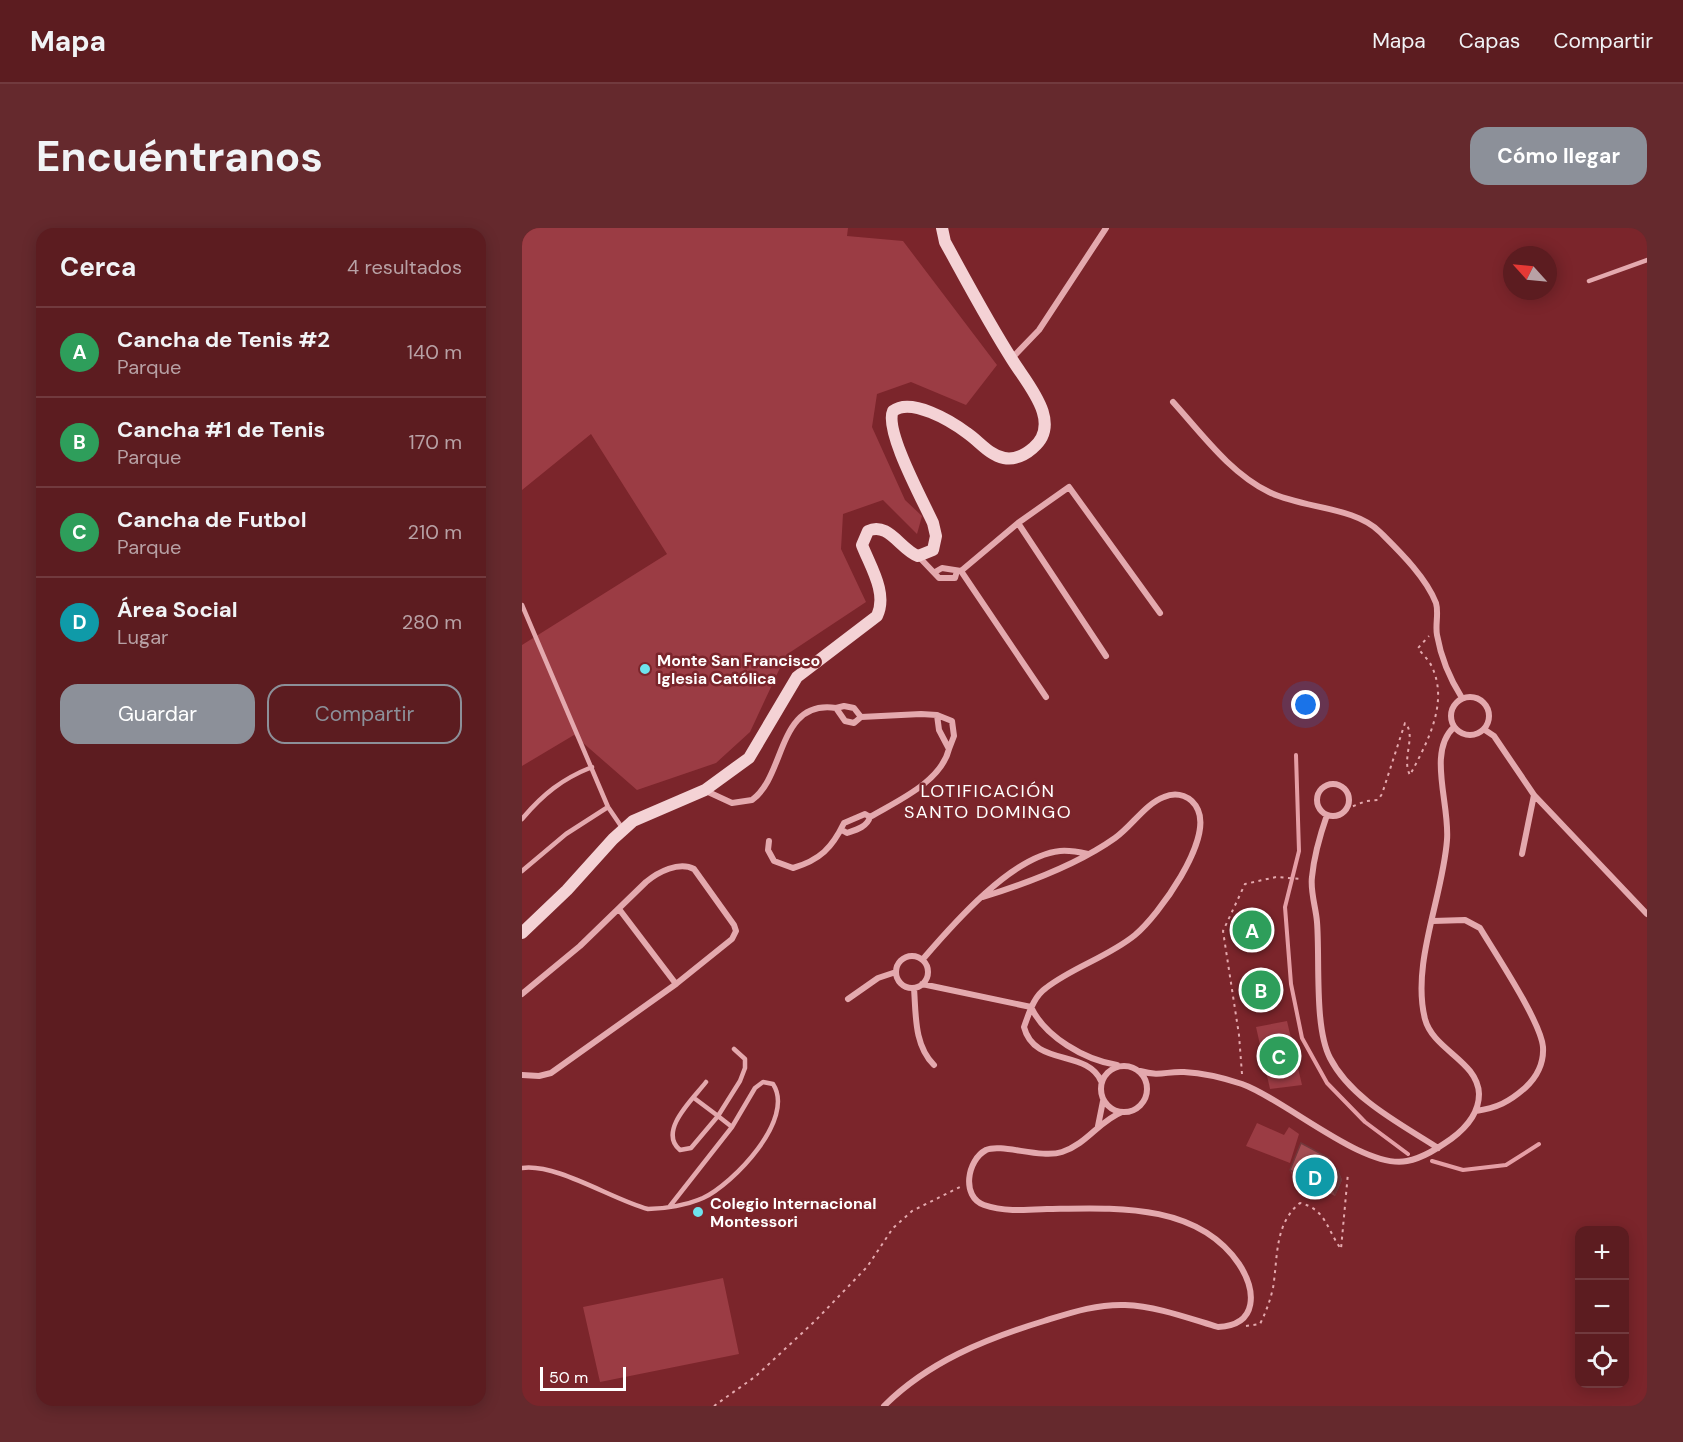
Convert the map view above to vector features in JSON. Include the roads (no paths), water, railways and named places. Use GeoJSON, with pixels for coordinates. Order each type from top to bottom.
{"type":"FeatureCollection","features":[{"type":"Feature","properties":{"kind":"main road"},"geometry":{"type":"LineString","coordinates":[[522,933],[567,890],[623,829],[645,814],[705,790],[749,758],[797,677],[877,616],[881,608],[879,587],[862,545],[868,531],[874,528],[884,529],[918,556],[929,552],[935,544],[933,523],[893,434],[890,417],[898,406],[919,407],[966,432],[993,454],[1005,459],[1027,453],[1040,442],[1045,420],[1043,409],[1011,359],[945,242],[942,228]]}},
{"type":"Feature","properties":{"kind":"street"},"geometry":{"type":"LineString","coordinates":[[1011,359],[1039,330],[1106,228]]}},
{"type":"Feature","properties":{"kind":"street"},"geometry":{"type":"LineString","coordinates":[[1173,402],[1236,471],[1269,493],[1312,507],[1352,514],[1378,530],[1424,581],[1437,605],[1437,633],[1445,665],[1462,698]]}},
{"type":"Feature","properties":{"kind":"street"},"geometry":{"type":"LineString","coordinates":[[918,556],[939,578],[955,578],[959,571],[1018,523],[1069,487],[1160,613]]}},
{"type":"Feature","properties":{"kind":"street"},"geometry":{"type":"LineString","coordinates":[[1018,523],[1106,656]]}},
{"type":"Feature","properties":{"kind":"street"},"geometry":{"type":"LineString","coordinates":[[935,572],[948,568],[959,571],[1046,697]]}},
{"type":"Feature","properties":{"kind":"street"},"geometry":{"type":"LineString","coordinates":[[1462,698],[1477,698],[1486,705],[1490,719],[1485,730],[1471,736],[1459,732],[1454,727],[1451,713],[1462,698]]}},
{"type":"Feature","properties":{"kind":"street"},"geometry":{"type":"LineString","coordinates":[[705,790],[732,803],[752,800],[770,776],[789,731],[815,709],[844,706],[854,708],[861,717]]}},
{"type":"Feature","properties":{"kind":"street"},"geometry":{"type":"LineString","coordinates":[[836,708],[845,721],[854,723],[861,717],[921,714],[937,716],[952,721],[954,736],[941,768],[910,793],[870,817],[867,824],[861,828],[847,832],[842,830]]}},
{"type":"Feature","properties":{"kind":"street"},"geometry":{"type":"LineString","coordinates":[[937,716],[939,730],[949,749]]}},
{"type":"Feature","properties":{"kind":"street"},"geometry":{"type":"LineString","coordinates":[[884,1406],[915,1379],[972,1346],[1014,1330],[1083,1309],[1125,1305],[1151,1308],[1218,1327],[1238,1322],[1250,1306],[1252,1294],[1249,1281],[1229,1251],[1196,1228],[1151,1211],[1106,1208],[1011,1210],[982,1205],[972,1195],[968,1184],[969,1173],[984,1151],[992,1148],[1037,1154],[1061,1152],[1083,1142],[1108,1119],[1141,1105],[1147,1088],[1162,1076],[1182,1071],[1242,1084],[1265,1092],[1378,1160],[1407,1162],[1438,1148],[1462,1131],[1476,1111],[1477,1083],[1472,1074],[1439,1042],[1425,1021],[1421,999],[1433,921],[1445,870],[1448,830],[1439,756],[1446,735],[1454,727]]}},
{"type":"Feature","properties":{"kind":"street"},"geometry":{"type":"LineString","coordinates":[[1485,730],[1494,736],[1534,795],[1647,914]]}},
{"type":"Feature","properties":{"kind":"street"},"geometry":{"type":"LineString","coordinates":[[1330,784],[1340,786],[1348,793],[1346,809],[1337,816],[1327,815],[1319,808],[1317,798],[1321,789],[1330,784]]}},
{"type":"Feature","properties":{"kind":"street"},"geometry":{"type":"LineString","coordinates":[[983,897],[1089,854],[1116,837],[1164,797],[1178,794],[1191,800],[1198,811],[1201,828],[1194,853],[1162,903],[1137,933],[1107,954],[1044,989],[1031,1007],[1024,1027],[1031,1043],[1049,1054],[1092,1068],[1101,1081],[1103,1100],[1097,1129]]}},
{"type":"Feature","properties":{"kind":"street"},"geometry":{"type":"LineString","coordinates":[[1522,854],[1534,795]]}},
{"type":"Feature","properties":{"kind":"street"},"geometry":{"type":"LineString","coordinates":[[769,841],[768,850],[774,861],[793,868],[821,857],[842,830],[844,823],[860,815],[865,814],[870,817]]}},
{"type":"Feature","properties":{"kind":"street"},"geometry":{"type":"LineString","coordinates":[[1327,815],[1311,880],[1318,939],[1321,1022],[1325,1046],[1330,1059],[1344,1077],[1372,1105],[1438,1148]]}},
{"type":"Feature","properties":{"kind":"street"},"geometry":{"type":"LineString","coordinates":[[923,959],[948,930],[1013,873],[1040,856],[1060,851],[1089,854]]}},
{"type":"Feature","properties":{"kind":"street"},"geometry":{"type":"LineString","coordinates":[[522,994],[580,946],[656,873],[687,866],[700,877],[736,931],[732,939],[676,984],[550,1073],[539,1076],[522,1075]]}},
{"type":"Feature","properties":{"kind":"street"},"geometry":{"type":"LineString","coordinates":[[620,909],[676,984]]}},
{"type":"Feature","properties":{"kind":"street"},"geometry":{"type":"LineString","coordinates":[[1433,921],[1465,920],[1480,928],[1538,1026],[1543,1048],[1538,1074],[1533,1081],[1498,1108],[1476,1111]]}},
{"type":"Feature","properties":{"kind":"street"},"geometry":{"type":"LineString","coordinates":[[848,999],[878,978],[896,972],[903,958],[913,956],[923,959]]}},
{"type":"Feature","properties":{"kind":"street"},"geometry":{"type":"LineString","coordinates":[[896,972],[900,982],[914,988],[922,984],[928,972],[923,959]]}},
{"type":"Feature","properties":{"kind":"street"},"geometry":{"type":"LineString","coordinates":[[922,984],[1031,1007]]}},
{"type":"Feature","properties":{"kind":"street"},"geometry":{"type":"LineString","coordinates":[[914,988],[919,1042],[925,1056],[934,1065]]}},
{"type":"Feature","properties":{"kind":"street"},"geometry":{"type":"LineString","coordinates":[[1031,1007],[1038,1022],[1071,1047],[1101,1061],[1119,1066]]}},
{"type":"Feature","properties":{"kind":"street"},"geometry":{"type":"LineString","coordinates":[[1101,1081],[1105,1074],[1119,1066],[1126,1065],[1162,1076]]}},
{"type":"Feature","properties":{"kind":"street"},"geometry":{"type":"LineString","coordinates":[[1140,1071],[1147,1088]]}},
{"type":"Feature","properties":{"kind":"street"},"geometry":{"type":"LineString","coordinates":[[1103,1100],[1110,1108],[1122,1113]]}},
{"type":"Feature","properties":{"kind":"lane"},"geometry":{"type":"LineString","coordinates":[[1589,281],[1647,260]]}},
{"type":"Feature","properties":{"kind":"lane"},"geometry":{"type":"LineString","coordinates":[[522,605],[608,807],[623,829]]}},
{"type":"Feature","properties":{"kind":"lane"},"geometry":{"type":"LineString","coordinates":[[522,819],[541,796],[560,782],[592,767]]}},
{"type":"Feature","properties":{"kind":"lane"},"geometry":{"type":"LineString","coordinates":[[522,871],[566,834],[608,807]]}},
{"type":"Feature","properties":{"kind":"lane"},"geometry":{"type":"LineString","coordinates":[[706,1082],[673,1128],[673,1140],[680,1150],[691,1148],[718,1116],[745,1068],[745,1059],[734,1049]]}},
{"type":"Feature","properties":{"kind":"lane"},"geometry":{"type":"LineString","coordinates":[[522,1168],[529,1167],[558,1174],[648,1209],[670,1206],[703,1198],[729,1179],[762,1145],[776,1114],[777,1092],[772,1084],[763,1082],[755,1088],[732,1127],[670,1206]]}},
{"type":"Feature","properties":{"kind":"lane"},"geometry":{"type":"LineString","coordinates":[[694,1098],[732,1127]]}},
{"type":"Feature","properties":{"kind":"waterway"},"geometry":{"type":"LineString","coordinates":[[1296,755],[1299,851],[1285,907],[1291,984],[1302,1038],[1327,1083],[1365,1122],[1408,1154]]}},
{"type":"Feature","properties":{"kind":"waterway"},"geometry":{"type":"LineString","coordinates":[[1432,1161],[1463,1170],[1506,1165],[1539,1144]]}},
{"type":"Feature","properties":{"kind":"place","name":"Monte San Francisco Iglesia Católica"},"geometry":{"type":"Point","coordinates":[645,669]}},
{"type":"Feature","properties":{"kind":"place","name":"Cancha de Tenis #2"},"geometry":{"type":"Point","coordinates":[1252,930]}},
{"type":"Feature","properties":{"kind":"place","name":"Cancha #1 de Tenis"},"geometry":{"type":"Point","coordinates":[1261,990]}},
{"type":"Feature","properties":{"kind":"place","name":"Cancha de Futbol"},"geometry":{"type":"Point","coordinates":[1279,1056]}},
{"type":"Feature","properties":{"kind":"place","name":"Área Social"},"geometry":{"type":"Point","coordinates":[1315,1177]}},
{"type":"Feature","properties":{"kind":"place","name":"Colegio Internacional Montessori"},"geometry":{"type":"Point","coordinates":[698,1212]}},
{"type":"Feature","properties":{"kind":"district","name":"LOTIFICACIÓN SANTO DOMINGO"},"geometry":{"type":"Point","coordinates":[988,801]}}]}
